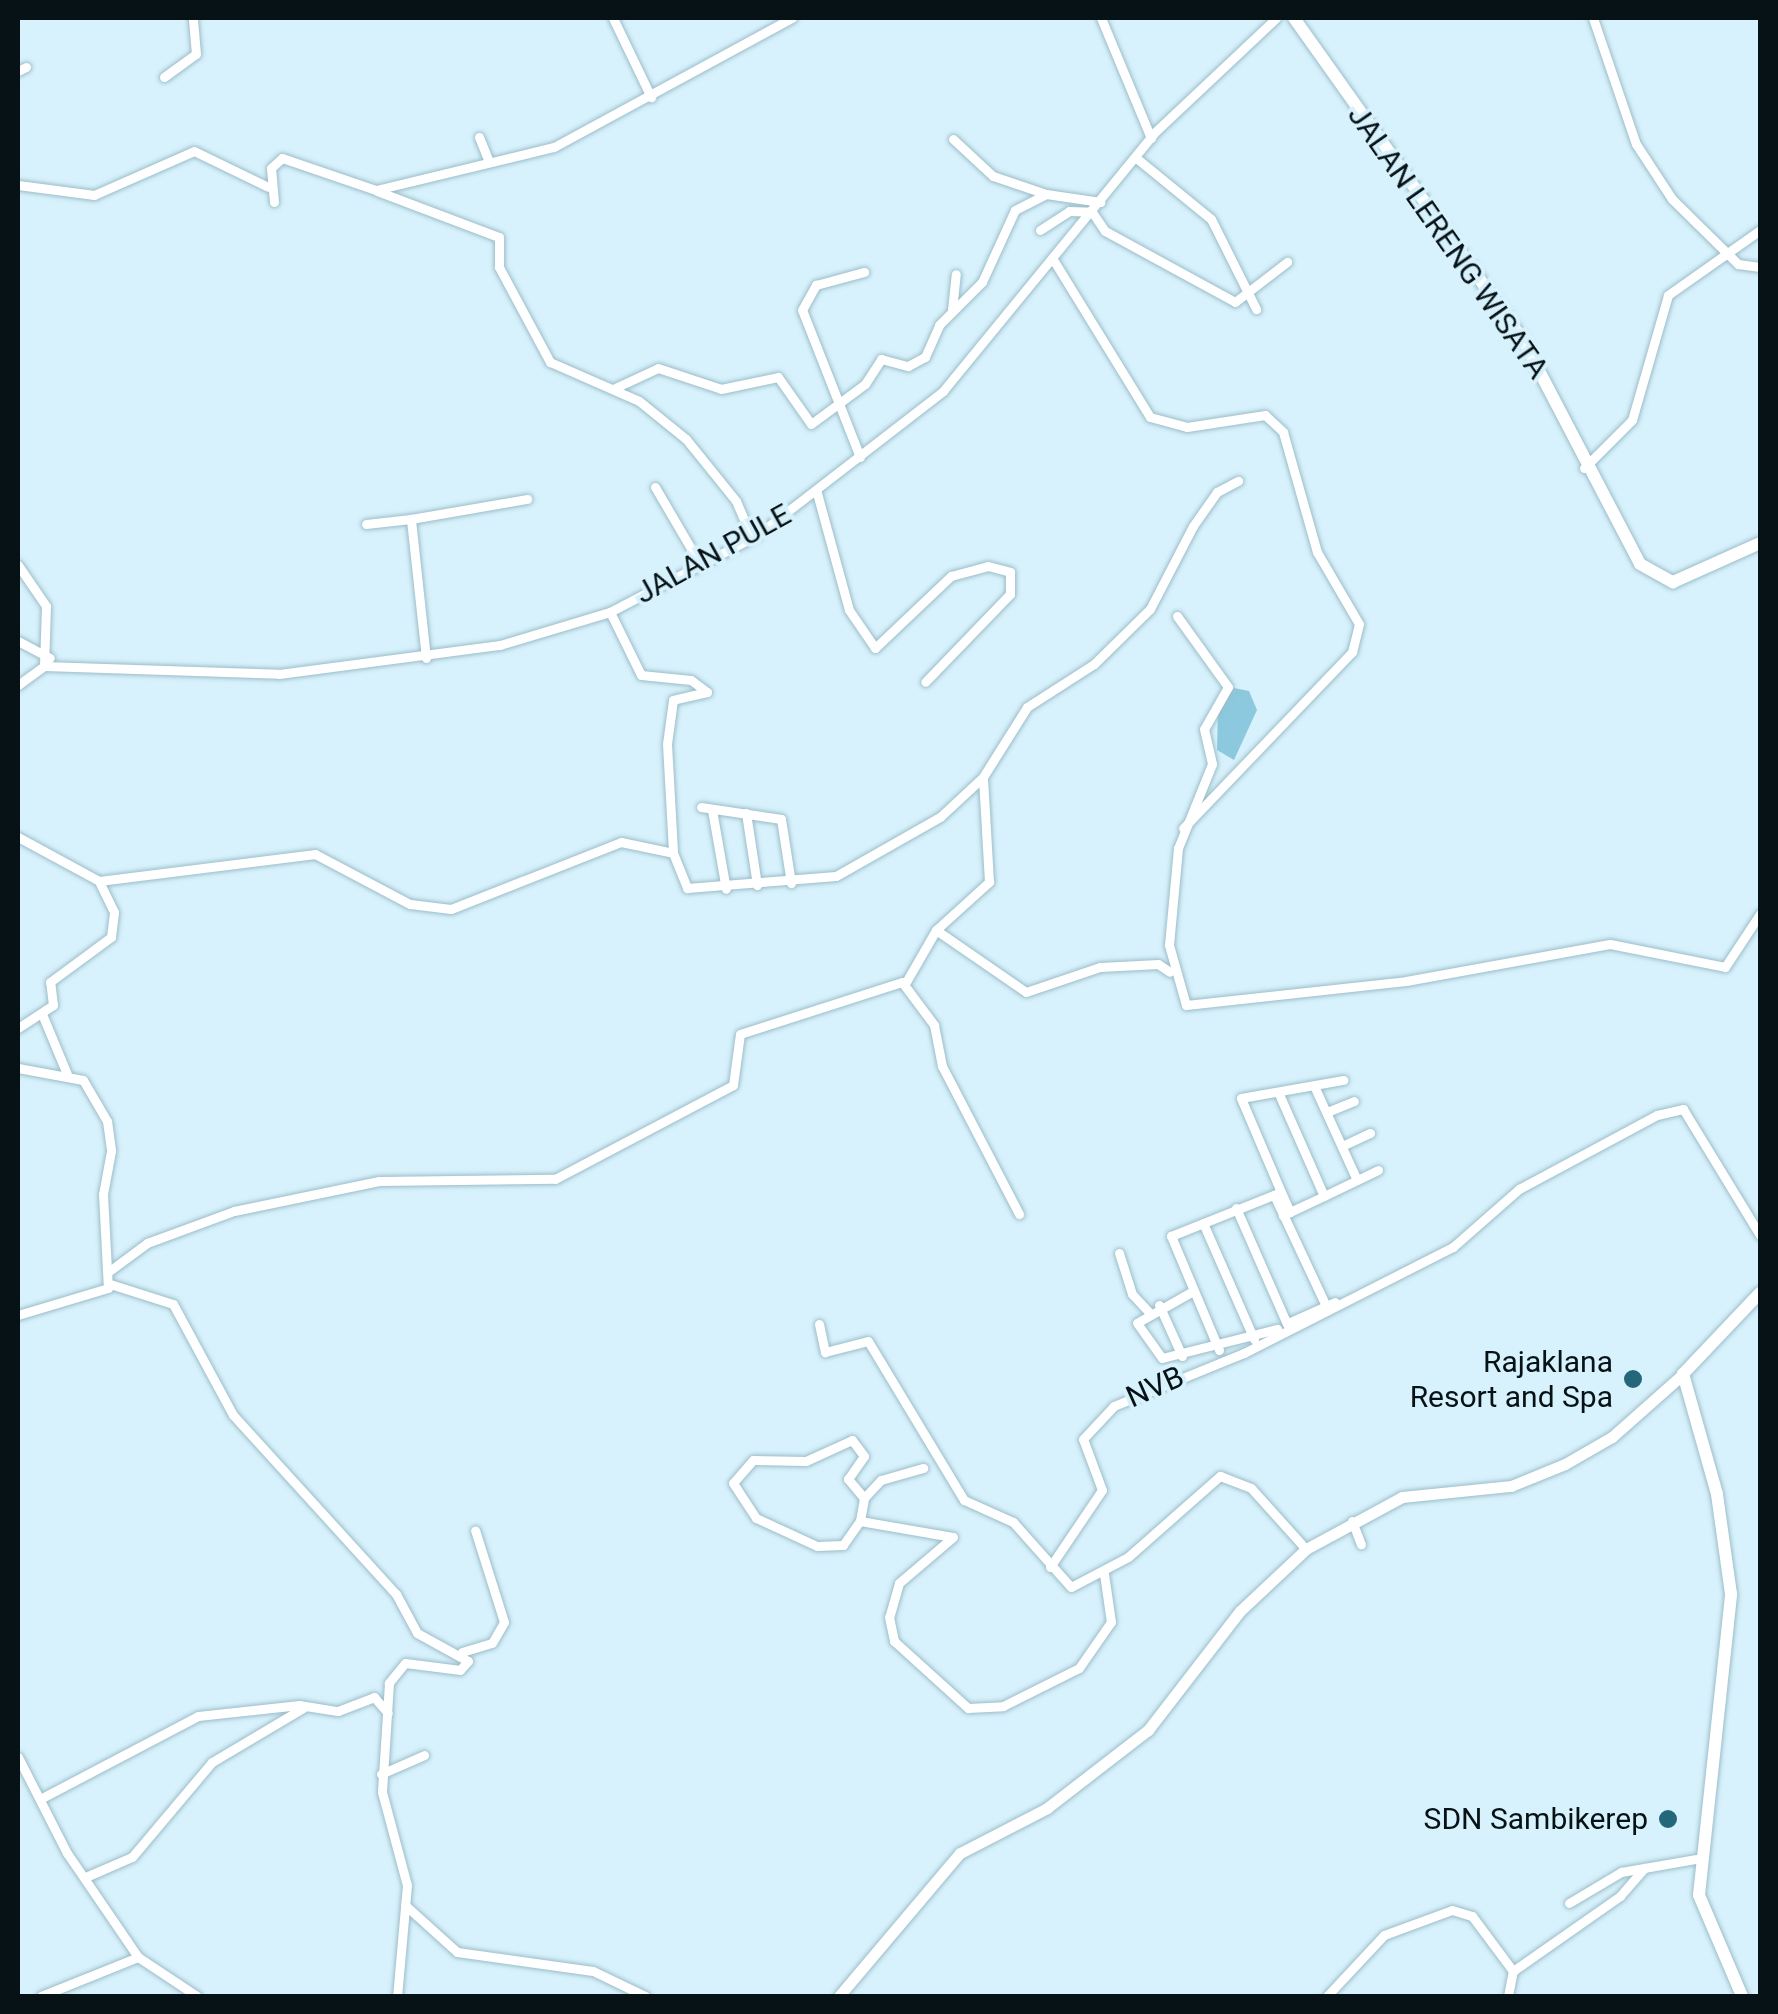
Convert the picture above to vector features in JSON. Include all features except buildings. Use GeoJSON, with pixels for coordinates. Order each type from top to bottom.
{"type":"FeatureCollection","features":[{"type":"Feature","properties":{"kind":"main road","name":"JALAN LERENG WISATA"},"geometry":{"type":"LineString","coordinates":[[1294,18],[1524,342],[1584,468],[1658,581],[1760,544]]}},
{"type":"Feature","properties":{"kind":"main road"},"geometry":{"type":"LineString","coordinates":[[1742,1996],[1703,1919],[1700,1858],[1731,1594],[1717,1494],[1683,1374],[1760,1293]]}},
{"type":"Feature","properties":{"kind":"street"},"geometry":{"type":"LineString","coordinates":[[164,77],[196,54],[193,18]]}},
{"type":"Feature","properties":{"kind":"street"},"geometry":{"type":"LineString","coordinates":[[613,18],[651,98]]}},
{"type":"Feature","properties":{"kind":"street"},"geometry":{"type":"LineString","coordinates":[[376,190],[582,136],[792,18]]}},
{"type":"Feature","properties":{"kind":"street"},"geometry":{"type":"LineString","coordinates":[[1101,18],[1150,138]]}},
{"type":"Feature","properties":{"kind":"street","name":"JALAN PULE"},"geometry":{"type":"LineString","coordinates":[[46,662],[279,674],[426,658],[610,612],[752,538],[817,493],[943,391],[1054,262],[1150,138],[1276,18]]}},
{"type":"Feature","properties":{"kind":"street"},"geometry":{"type":"LineString","coordinates":[[1594,18],[1636,144],[1672,199],[1730,254],[1760,266]]}},
{"type":"Feature","properties":{"kind":"street"},"geometry":{"type":"LineString","coordinates":[[479,137],[489,162]]}},
{"type":"Feature","properties":{"kind":"street"},"geometry":{"type":"LineString","coordinates":[[953,140],[993,176],[1046,194],[1100,202]]}},
{"type":"Feature","properties":{"kind":"street"},"geometry":{"type":"LineString","coordinates":[[18,186],[94,194],[194,151],[268,186],[274,202]]}},
{"type":"Feature","properties":{"kind":"street"},"geometry":{"type":"LineString","coordinates":[[268,186],[282,158],[499,237],[499,267],[538,347],[563,374],[615,388],[704,458],[752,538]]}},
{"type":"Feature","properties":{"kind":"street"},"geometry":{"type":"LineString","coordinates":[[1135,158],[1211,219],[1256,309]]}},
{"type":"Feature","properties":{"kind":"street"},"geometry":{"type":"LineString","coordinates":[[615,388],[671,368],[721,388],[778,378],[807,424],[840,404],[881,359],[908,366],[923,359],[952,310],[982,282],[1005,222],[1046,194]]}},
{"type":"Feature","properties":{"kind":"street"},"geometry":{"type":"LineString","coordinates":[[1040,230],[1072,209],[1092,212],[1126,245],[1234,302],[1288,262]]}},
{"type":"Feature","properties":{"kind":"street"},"geometry":{"type":"LineString","coordinates":[[1584,468],[1632,420],[1662,303],[1760,230]]}},
{"type":"Feature","properties":{"kind":"street"},"geometry":{"type":"LineString","coordinates":[[1054,262],[1150,417],[1187,427],[1266,415],[1283,432],[1318,552],[1359,624],[1352,652],[1183,828]]}},
{"type":"Feature","properties":{"kind":"street"},"geometry":{"type":"LineString","coordinates":[[860,457],[802,310],[816,285],[864,272]]}},
{"type":"Feature","properties":{"kind":"street"},"geometry":{"type":"LineString","coordinates":[[952,310],[956,274]]}},
{"type":"Feature","properties":{"kind":"street"},"geometry":{"type":"LineString","coordinates":[[610,612],[641,675],[691,680],[707,692],[673,700],[666,792],[674,853],[687,888],[726,890],[791,883],[860,868],[983,778],[1027,708],[1094,664],[1150,610],[1193,526],[1216,492],[1238,482]]}},
{"type":"Feature","properties":{"kind":"street"},"geometry":{"type":"LineString","coordinates":[[655,487],[700,564]]}},
{"type":"Feature","properties":{"kind":"street"},"geometry":{"type":"LineString","coordinates":[[817,493],[849,610],[875,648],[951,576],[988,566],[1010,572],[1010,594],[925,682]]}},
{"type":"Feature","properties":{"kind":"street"},"geometry":{"type":"LineString","coordinates":[[366,524],[527,499]]}},
{"type":"Feature","properties":{"kind":"street"},"geometry":{"type":"LineString","coordinates":[[411,519],[426,658]]}},
{"type":"Feature","properties":{"kind":"street"},"geometry":{"type":"LineString","coordinates":[[18,565],[45,601],[46,662]]}},
{"type":"Feature","properties":{"kind":"street"},"geometry":{"type":"LineString","coordinates":[[1177,616],[1228,686],[1204,728],[1212,764],[1183,828],[1170,972],[1178,998],[1192,1005],[1406,981],[1610,944],[1719,968],[1733,962],[1760,914]]}},
{"type":"Feature","properties":{"kind":"street"},"geometry":{"type":"LineString","coordinates":[[18,642],[46,662]]}},
{"type":"Feature","properties":{"kind":"street"},"geometry":{"type":"LineString","coordinates":[[18,685],[46,662]]}},
{"type":"Feature","properties":{"kind":"street"},"geometry":{"type":"LineString","coordinates":[[108,1272],[147,1243],[234,1211],[379,1181],[556,1179],[733,1084],[740,1034],[906,982],[936,930],[990,882],[983,778]]}},
{"type":"Feature","properties":{"kind":"street"},"geometry":{"type":"LineString","coordinates":[[726,890],[706,808],[781,818],[791,883]]}},
{"type":"Feature","properties":{"kind":"street"},"geometry":{"type":"LineString","coordinates":[[746,813],[757,886]]}},
{"type":"Feature","properties":{"kind":"street"},"geometry":{"type":"LineString","coordinates":[[18,838],[84,866],[99,882],[114,912],[111,937],[50,982],[53,1005],[18,1028]]}},
{"type":"Feature","properties":{"kind":"street"},"geometry":{"type":"LineString","coordinates":[[99,882],[315,854],[410,904],[451,909],[621,842],[674,853]]}},
{"type":"Feature","properties":{"kind":"street"},"geometry":{"type":"LineString","coordinates":[[936,930],[1026,992],[1100,968],[1158,964],[1170,972]]}},
{"type":"Feature","properties":{"kind":"street"},"geometry":{"type":"LineString","coordinates":[[906,982],[1019,1214]]}},
{"type":"Feature","properties":{"kind":"street"},"geometry":{"type":"LineString","coordinates":[[42,1014],[67,1074]]}},
{"type":"Feature","properties":{"kind":"street"},"geometry":{"type":"LineString","coordinates":[[18,1068],[83,1080],[110,1129],[110,1284]]}},
{"type":"Feature","properties":{"kind":"street"},"geometry":{"type":"LineString","coordinates":[[1325,1304],[1241,1098],[1316,1088],[1342,1080]]}},
{"type":"Feature","properties":{"kind":"street"},"geometry":{"type":"LineString","coordinates":[[1316,1088],[1357,1180]]}},
{"type":"Feature","properties":{"kind":"street"},"geometry":{"type":"LineString","coordinates":[[1279,1094],[1324,1196]]}},
{"type":"Feature","properties":{"kind":"street"},"geometry":{"type":"LineString","coordinates":[[1327,1112],[1354,1101]]}},
{"type":"Feature","properties":{"kind":"street"},"geometry":{"type":"LineString","coordinates":[[1193,1291],[1148,1312],[1141,1330],[1162,1358],[1219,1350],[1254,1339],[1325,1304],[1349,1299],[1453,1246],[1519,1189],[1684,1109],[1760,1235]]}},
{"type":"Feature","properties":{"kind":"street"},"geometry":{"type":"LineString","coordinates":[[1342,1146],[1370,1133]]}},
{"type":"Feature","properties":{"kind":"street"},"geometry":{"type":"LineString","coordinates":[[1286,1213],[1378,1170]]}},
{"type":"Feature","properties":{"kind":"street"},"geometry":{"type":"LineString","coordinates":[[1219,1350],[1171,1236],[1278,1193]]}},
{"type":"Feature","properties":{"kind":"street"},"geometry":{"type":"LineString","coordinates":[[1236,1208],[1288,1324]]}},
{"type":"Feature","properties":{"kind":"street"},"geometry":{"type":"LineString","coordinates":[[1203,1223],[1254,1339]]}},
{"type":"Feature","properties":{"kind":"street"},"geometry":{"type":"LineString","coordinates":[[1120,1253],[1132,1294],[1148,1312]]}},
{"type":"Feature","properties":{"kind":"street"},"geometry":{"type":"LineString","coordinates":[[18,1315],[110,1284],[172,1304],[233,1415],[396,1594],[417,1634],[462,1652],[492,1643],[504,1622],[475,1530]]}},
{"type":"Feature","properties":{"kind":"street","name":"NVB"},"geometry":{"type":"LineString","coordinates":[[1050,1567],[1102,1490],[1083,1439],[1114,1406],[1349,1299]]}},
{"type":"Feature","properties":{"kind":"street"},"geometry":{"type":"LineString","coordinates":[[1159,1305],[1182,1356]]}},
{"type":"Feature","properties":{"kind":"street"},"geometry":{"type":"LineString","coordinates":[[818,1324],[828,1352],[868,1340],[956,1490],[975,1511],[1014,1522],[1050,1567],[1077,1588],[1104,1574],[1220,1476],[1251,1488],[1306,1548]]}},
{"type":"Feature","properties":{"kind":"street"},"geometry":{"type":"LineString","coordinates":[[839,1996],[960,1853],[1047,1808],[1148,1730],[1240,1611],[1306,1548],[1402,1496],[1511,1486],[1565,1464],[1683,1374]]}},
{"type":"Feature","properties":{"kind":"street"},"geometry":{"type":"LineString","coordinates":[[864,1498],[848,1484],[864,1456],[852,1440],[806,1461],[752,1460],[732,1482],[756,1518],[796,1541],[843,1545],[860,1521],[864,1498],[900,1471],[923,1468]]}},
{"type":"Feature","properties":{"kind":"street"},"geometry":{"type":"LineString","coordinates":[[1352,1520],[1360,1544]]}},
{"type":"Feature","properties":{"kind":"street"},"geometry":{"type":"LineString","coordinates":[[860,1521],[953,1537],[899,1583],[890,1617],[894,1642],[968,1708],[1004,1706],[1079,1668],[1111,1622],[1104,1574]]}},
{"type":"Feature","properties":{"kind":"street"},"geometry":{"type":"LineString","coordinates":[[397,1996],[405,1905],[381,1774],[394,1670],[405,1663],[465,1669],[462,1652]]}},
{"type":"Feature","properties":{"kind":"street"},"geometry":{"type":"LineString","coordinates":[[40,1799],[198,1716],[305,1707],[338,1712],[374,1697],[390,1718]]}},
{"type":"Feature","properties":{"kind":"street"},"geometry":{"type":"LineString","coordinates":[[88,1876],[132,1857],[212,1762],[305,1707]]}},
{"type":"Feature","properties":{"kind":"street"},"geometry":{"type":"LineString","coordinates":[[381,1774],[424,1755]]}},
{"type":"Feature","properties":{"kind":"street"},"geometry":{"type":"LineString","coordinates":[[18,1757],[138,1958],[197,1996]]}},
{"type":"Feature","properties":{"kind":"street"},"geometry":{"type":"LineString","coordinates":[[1568,1904],[1644,1868],[1700,1858]]}},
{"type":"Feature","properties":{"kind":"street"},"geometry":{"type":"LineString","coordinates":[[1508,1996],[1513,1971],[1620,1896],[1644,1868]]}},
{"type":"Feature","properties":{"kind":"street"},"geometry":{"type":"LineString","coordinates":[[405,1905],[457,1952],[593,1971],[644,1996]]}},
{"type":"Feature","properties":{"kind":"street"},"geometry":{"type":"LineString","coordinates":[[1328,1996],[1384,1936],[1452,1910],[1472,1916],[1513,1971]]}},
{"type":"Feature","properties":{"kind":"street"},"geometry":{"type":"LineString","coordinates":[[40,1996],[138,1958]]}},
{"type":"Feature","properties":{"kind":"shaded area"},"geometry":{"type":"Polygon","coordinates":[[[1234,688],[1249,691],[1257,710],[1234,760],[1217,750],[1218,708],[1234,688]]]}},
{"type":"Feature","properties":{"kind":"place","name":"Rajaklana Resort and Spa"},"geometry":{"type":"Point","coordinates":[1633,1379]}},
{"type":"Feature","properties":{"kind":"place","name":"SDN Sambikerep"},"geometry":{"type":"Point","coordinates":[1668,1819]}}]}
